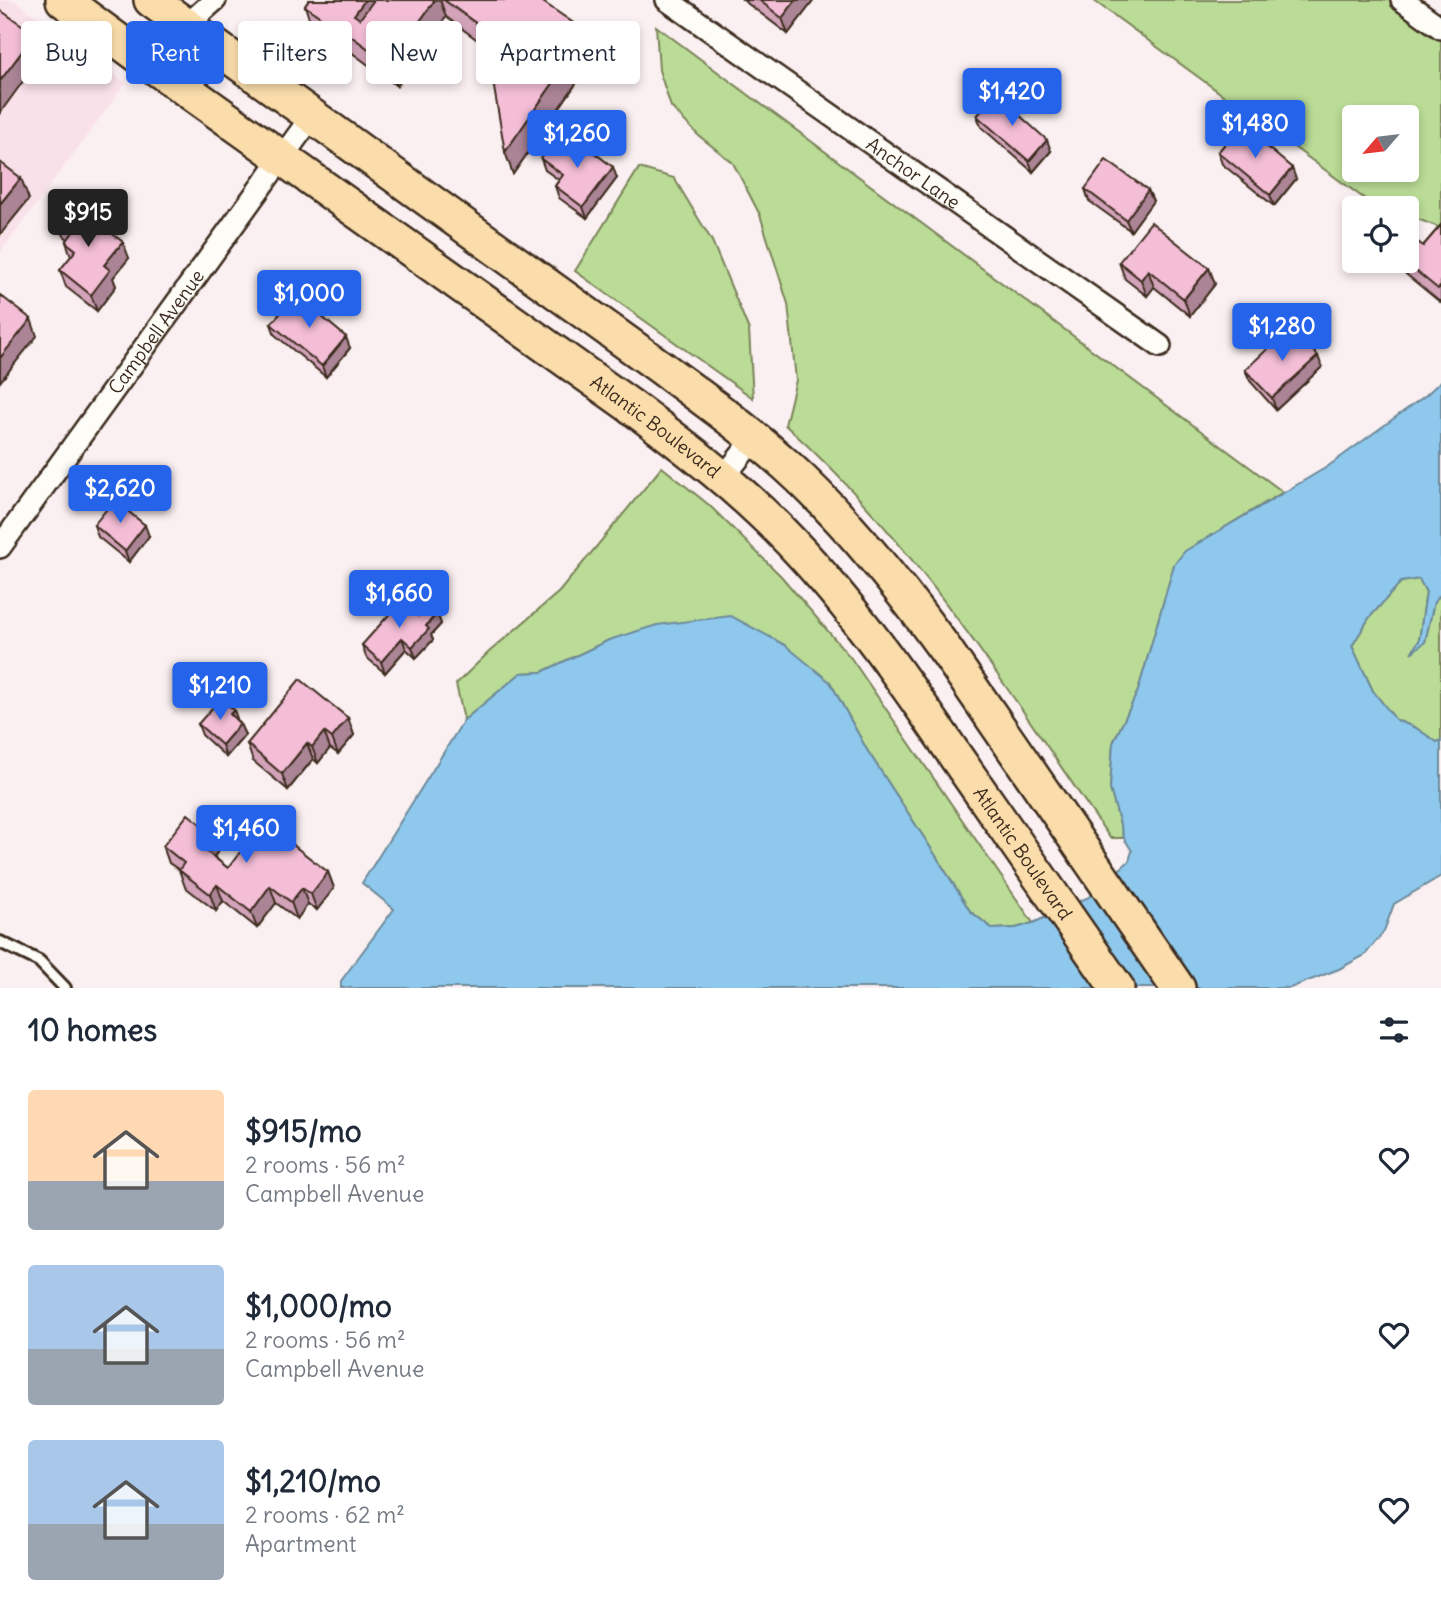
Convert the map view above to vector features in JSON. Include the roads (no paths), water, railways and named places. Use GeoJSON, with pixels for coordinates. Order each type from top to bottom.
{"type":"FeatureCollection","features":[{"type":"Feature","properties":{"kind":"main road","name":"Atlantic Boulevard"},"geometry":{"type":"LineString","coordinates":[[63,0],[126,46]]}},
{"type":"Feature","properties":{"kind":"main road"},"geometry":{"type":"LineString","coordinates":[[151,0],[180,21]]}},
{"type":"Feature","properties":{"kind":"main road"},"geometry":{"type":"LineString","coordinates":[[224,52],[659,366],[786,465],[866,549],[908,599],[955,663],[1178,988]]}},
{"type":"Feature","properties":{"kind":"main road","name":"Atlantic Boulevard"},"geometry":{"type":"LineString","coordinates":[[178,84],[629,405],[678,442],[783,533],[842,599],[886,656],[1117,988]]}},
{"type":"Feature","properties":{"kind":"street"},"geometry":{"type":"LineString","coordinates":[[191,21],[215,0]]}},
{"type":"Feature","properties":{"kind":"street","name":"Anchor Lane"},"geometry":{"type":"LineString","coordinates":[[667,0],[1160,346]]}},
{"type":"Feature","properties":{"kind":"street"},"geometry":{"type":"LineString","coordinates":[[1402,0],[1441,28]]}},
{"type":"Feature","properties":{"kind":"street","name":"Campbell Avenue"},"geometry":{"type":"LineString","coordinates":[[0,547],[312,116]]}},
{"type":"Feature","properties":{"kind":"street"},"geometry":{"type":"LineString","coordinates":[[722,479],[754,439]]}},
{"type":"Feature","properties":{"kind":"lane"},"geometry":{"type":"LineString","coordinates":[[0,942],[38,961],[65,988]]}},
{"type":"Feature","properties":{"kind":"water"},"geometry":{"type":"Polygon","coordinates":[[[1441,381],[1441,594],[1434,602],[1425,642],[1411,653],[1419,641],[1426,592],[1419,579],[1401,582],[1369,618],[1352,646],[1373,691],[1396,720],[1416,728],[1437,742],[1441,740],[1441,876],[1394,904],[1384,931],[1365,955],[1339,969],[1290,988],[341,988],[341,981],[394,909],[362,883],[464,720],[521,673],[542,672],[609,640],[657,625],[731,616],[785,645],[830,682],[867,750],[970,911],[993,929],[1016,928],[1033,923],[1089,897],[1129,861],[1132,851],[1124,838],[1110,789],[1113,743],[1138,691],[1174,565],[1185,551],[1327,467],[1426,395],[1441,381]]]}}]}
